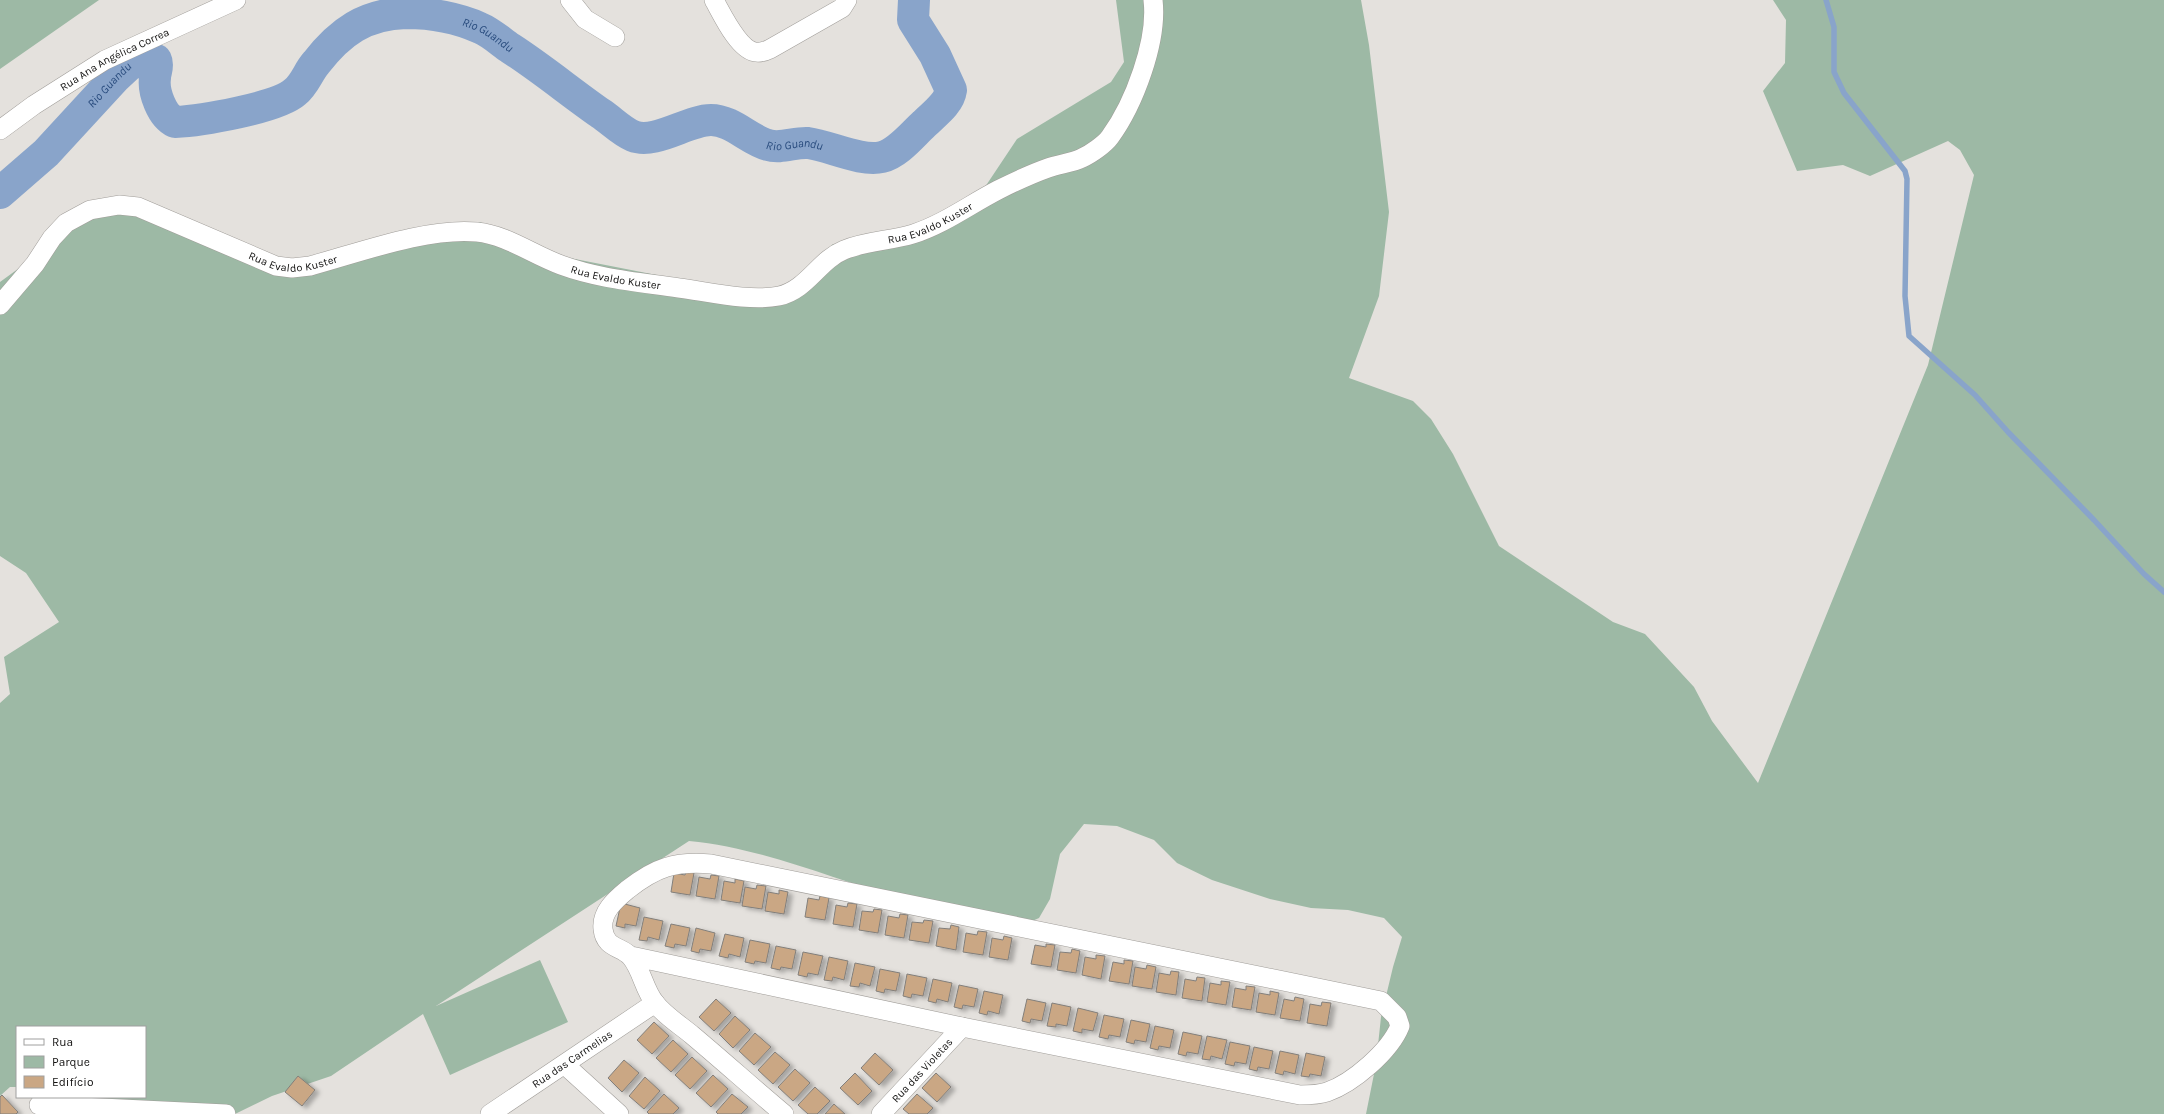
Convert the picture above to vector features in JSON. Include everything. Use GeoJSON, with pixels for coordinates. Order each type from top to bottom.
{"type":"FeatureCollection","features":[{"type":"Feature","properties":{"kind":"street","name":"Rua Ana Angélica Correa"},"geometry":{"type":"LineString","coordinates":[[0,130],[105,60],[236,0]]}},
{"type":"Feature","properties":{"kind":"street"},"geometry":{"type":"LineString","coordinates":[[570,0],[585,19],[615,37]]}},
{"type":"Feature","properties":{"kind":"street"},"geometry":{"type":"LineString","coordinates":[[714,0],[740,42],[754,52],[770,49],[842,8],[847,0]]}},
{"type":"Feature","properties":{"kind":"street","name":"Rua Evaldo Kuster"},"geometry":{"type":"LineString","coordinates":[[0,305],[35,264],[52,238],[66,223],[90,210],[119,206],[138,207],[236,250],[284,267],[310,266],[420,237],[451,232],[476,232],[492,234],[559,265],[613,279],[715,293],[757,297],[780,296],[807,280],[826,260],[840,252],[853,246],[912,234],[943,222],[996,191],[1028,176],[1082,158],[1109,139],[1131,100],[1148,52],[1154,14],[1153,0]]}},
{"type":"Feature","properties":{"kind":"street"},"geometry":{"type":"LineString","coordinates":[[688,862],[711,864],[1381,1001],[1397,1017],[1400,1026],[1383,1052],[1363,1070],[1344,1084],[1328,1092],[1313,1095],[1266,1088],[962,1027],[631,956],[613,947],[606,938],[603,931],[602,918],[608,907],[626,891],[658,869],[688,862]]}},
{"type":"Feature","properties":{"kind":"street"},"geometry":{"type":"LineString","coordinates":[[631,956],[655,1003],[784,1114]]}},
{"type":"Feature","properties":{"kind":"street","name":"Rua das Carmelias"},"geometry":{"type":"LineString","coordinates":[[490,1114],[565,1065],[655,1003]]}},
{"type":"Feature","properties":{"kind":"street","name":"Rua das Violetas"},"geometry":{"type":"LineString","coordinates":[[881,1114],[962,1027]]}},
{"type":"Feature","properties":{"kind":"street"},"geometry":{"type":"LineString","coordinates":[[565,1065],[619,1114]]}},
{"type":"Feature","properties":{"kind":"street"},"geometry":{"type":"LineString","coordinates":[[44,1109],[226,1114]]}},
{"type":"Feature","properties":{"kind":"green space"},"geometry":{"type":"Polygon","coordinates":[[[0,0],[99,0],[0,69],[0,0]]]}},
{"type":"Feature","properties":{"kind":"green space"},"geometry":{"type":"Polygon","coordinates":[[[1116,0],[1361,0],[1369,45],[1389,212],[1379,296],[1349,378],[1413,401],[1431,419],[1453,454],[1499,546],[1613,622],[1645,634],[1694,687],[1712,721],[1758,783],[1928,365],[1974,175],[1960,150],[1948,141],[1870,176],[1843,165],[1797,171],[1763,91],[1785,63],[1786,20],[1773,0],[2164,0],[2164,1114],[1366,1114],[1376,1064],[1381,1017],[1402,937],[1384,918],[1348,910],[1311,908],[1270,899],[1212,880],[1177,863],[1154,840],[1117,826],[1084,824],[1060,854],[1050,899],[1039,918],[1023,925],[903,899],[797,865],[744,850],[689,841],[436,1006],[540,960],[568,1022],[450,1075],[423,1014],[331,1076],[272,1096],[235,1114],[76,1098],[146,1098],[146,1026],[16,1026],[16,1087],[10,1087],[0,1096],[0,703],[10,694],[4,657],[59,622],[26,573],[0,556],[0,282],[118,196],[256,251],[292,260],[480,222],[534,251],[718,287],[772,293],[800,278],[833,244],[858,243],[918,231],[983,190],[1017,139],[1111,82],[1124,62],[1116,0]]]}},
{"type":"Feature","properties":{"kind":"building"},"geometry":{"type":"Polygon","coordinates":[[[686,871],[694,873],[690,895],[671,892],[674,873],[685,875],[686,871]]]}},
{"type":"Feature","properties":{"kind":"building"},"geometry":{"type":"Polygon","coordinates":[[[711,875],[719,876],[715,899],[696,896],[699,877],[710,879],[711,875]]]}},
{"type":"Feature","properties":{"kind":"building"},"geometry":{"type":"Polygon","coordinates":[[[735,879],[744,881],[740,903],[721,900],[724,881],[735,883],[735,879]]]}},
{"type":"Feature","properties":{"kind":"building"},"geometry":{"type":"Polygon","coordinates":[[[757,885],[766,886],[762,909],[742,906],[745,887],[756,889],[757,885]]]}},
{"type":"Feature","properties":{"kind":"building"},"geometry":{"type":"Polygon","coordinates":[[[779,890],[788,892],[784,914],[765,911],[768,892],[779,894],[779,890]]]}},
{"type":"Feature","properties":{"kind":"building"},"geometry":{"type":"Polygon","coordinates":[[[820,896],[829,898],[825,920],[805,917],[808,898],[819,900],[820,896]]]}},
{"type":"Feature","properties":{"kind":"building"},"geometry":{"type":"Polygon","coordinates":[[[621,903],[640,908],[636,926],[625,924],[625,928],[616,926],[621,903]]]}},
{"type":"Feature","properties":{"kind":"building"},"geometry":{"type":"Polygon","coordinates":[[[848,903],[857,904],[853,927],[833,924],[836,905],[847,907],[848,903]]]}},
{"type":"Feature","properties":{"kind":"building"},"geometry":{"type":"Polygon","coordinates":[[[874,909],[882,910],[878,933],[859,930],[862,911],[873,912],[874,909]]]}},
{"type":"Feature","properties":{"kind":"building"},"geometry":{"type":"Polygon","coordinates":[[[900,914],[908,915],[904,938],[885,935],[888,916],[899,918],[900,914]]]}},
{"type":"Feature","properties":{"kind":"building"},"geometry":{"type":"Polygon","coordinates":[[[644,917],[663,921],[659,940],[648,937],[647,941],[639,940],[644,917]]]}},
{"type":"Feature","properties":{"kind":"building"},"geometry":{"type":"Polygon","coordinates":[[[924,920],[933,921],[929,943],[909,940],[912,922],[923,923],[924,920]]]}},
{"type":"Feature","properties":{"kind":"building"},"geometry":{"type":"Polygon","coordinates":[[[671,924],[690,928],[686,946],[675,944],[674,948],[665,946],[671,924]]]}},
{"type":"Feature","properties":{"kind":"building"},"geometry":{"type":"Polygon","coordinates":[[[951,925],[959,927],[956,950],[936,946],[939,928],[950,929],[951,925]]]}},
{"type":"Feature","properties":{"kind":"building"},"geometry":{"type":"Polygon","coordinates":[[[696,928],[715,933],[711,951],[700,949],[699,953],[691,951],[696,928]]]}},
{"type":"Feature","properties":{"kind":"building"},"geometry":{"type":"Polygon","coordinates":[[[978,931],[987,932],[983,955],[963,952],[966,933],[977,935],[978,931]]]}},
{"type":"Feature","properties":{"kind":"building"},"geometry":{"type":"Polygon","coordinates":[[[725,934],[744,938],[740,957],[729,954],[728,958],[719,956],[725,934]]]}},
{"type":"Feature","properties":{"kind":"building"},"geometry":{"type":"Polygon","coordinates":[[[1004,936],[1012,938],[1008,960],[989,957],[992,938],[1003,940],[1004,936]]]}},
{"type":"Feature","properties":{"kind":"building"},"geometry":{"type":"Polygon","coordinates":[[[750,940],[770,944],[766,963],[755,961],[754,964],[745,962],[750,940]]]}},
{"type":"Feature","properties":{"kind":"building"},"geometry":{"type":"Polygon","coordinates":[[[1046,944],[1055,945],[1051,967],[1031,964],[1035,945],[1046,947],[1046,944]]]}},
{"type":"Feature","properties":{"kind":"building"},"geometry":{"type":"Polygon","coordinates":[[[776,946],[796,950],[792,969],[781,967],[780,970],[771,968],[776,946]]]}},
{"type":"Feature","properties":{"kind":"building"},"geometry":{"type":"Polygon","coordinates":[[[1072,949],[1080,951],[1076,973],[1057,970],[1060,952],[1071,953],[1072,949]]]}},
{"type":"Feature","properties":{"kind":"building"},"geometry":{"type":"Polygon","coordinates":[[[803,952],[823,956],[818,975],[808,973],[807,977],[798,975],[803,952]]]}},
{"type":"Feature","properties":{"kind":"building"},"geometry":{"type":"Polygon","coordinates":[[[1096,955],[1105,956],[1101,979],[1082,975],[1085,957],[1096,959],[1096,955]]]}},
{"type":"Feature","properties":{"kind":"building"},"geometry":{"type":"Polygon","coordinates":[[[829,957],[848,961],[844,980],[833,977],[832,981],[824,980],[829,957]]]}},
{"type":"Feature","properties":{"kind":"building"},"geometry":{"type":"Polygon","coordinates":[[[1124,960],[1133,961],[1129,984],[1109,981],[1113,962],[1124,964],[1124,960]]]}},
{"type":"Feature","properties":{"kind":"building"},"geometry":{"type":"Polygon","coordinates":[[[855,963],[875,967],[870,986],[860,983],[859,987],[850,986],[855,963]]]}},
{"type":"Feature","properties":{"kind":"building"},"geometry":{"type":"Polygon","coordinates":[[[1147,965],[1156,967],[1152,989],[1132,986],[1135,967],[1146,969],[1147,965]]]}},
{"type":"Feature","properties":{"kind":"building"},"geometry":{"type":"Polygon","coordinates":[[[880,969],[900,973],[896,991],[885,989],[884,993],[876,991],[880,969]]]}},
{"type":"Feature","properties":{"kind":"building"},"geometry":{"type":"Polygon","coordinates":[[[1171,971],[1179,972],[1176,995],[1156,992],[1159,973],[1170,975],[1171,971]]]}},
{"type":"Feature","properties":{"kind":"building"},"geometry":{"type":"Polygon","coordinates":[[[907,974],[927,978],[923,996],[912,994],[911,998],[903,996],[907,974]]]}},
{"type":"Feature","properties":{"kind":"building"},"geometry":{"type":"Polygon","coordinates":[[[1197,977],[1205,978],[1202,1001],[1182,998],[1185,979],[1196,981],[1197,977]]]}},
{"type":"Feature","properties":{"kind":"building"},"geometry":{"type":"Polygon","coordinates":[[[933,979],[952,983],[948,1002],[937,999],[936,1003],[928,1001],[933,979]]]}},
{"type":"Feature","properties":{"kind":"building"},"geometry":{"type":"Polygon","coordinates":[[[1221,981],[1230,982],[1226,1005],[1207,1002],[1210,983],[1221,985],[1221,981]]]}},
{"type":"Feature","properties":{"kind":"building"},"geometry":{"type":"Polygon","coordinates":[[[959,985],[978,989],[974,1007],[963,1005],[962,1009],[954,1007],[959,985]]]}},
{"type":"Feature","properties":{"kind":"building"},"geometry":{"type":"Polygon","coordinates":[[[1246,986],[1255,987],[1251,1010],[1232,1007],[1235,988],[1246,990],[1246,986]]]}},
{"type":"Feature","properties":{"kind":"building"},"geometry":{"type":"Polygon","coordinates":[[[984,991],[1003,995],[999,1014],[988,1011],[987,1015],[979,1013],[984,991]]]}},
{"type":"Feature","properties":{"kind":"building"},"geometry":{"type":"Polygon","coordinates":[[[1270,991],[1279,993],[1275,1015],[1256,1012],[1259,993],[1270,995],[1270,991]]]}},
{"type":"Feature","properties":{"kind":"building"},"geometry":{"type":"Polygon","coordinates":[[[1295,997],[1304,999],[1300,1021],[1280,1018],[1284,999],[1294,1001],[1295,997]]]}},
{"type":"Feature","properties":{"kind":"building"},"geometry":{"type":"Polygon","coordinates":[[[716,999],[731,1013],[714,1031],[699,1017],[716,999]]]}},
{"type":"Feature","properties":{"kind":"building"},"geometry":{"type":"Polygon","coordinates":[[[1027,999],[1046,1003],[1042,1021],[1031,1019],[1030,1023],[1022,1021],[1027,999]]]}},
{"type":"Feature","properties":{"kind":"building"},"geometry":{"type":"Polygon","coordinates":[[[1322,1002],[1331,1003],[1327,1026],[1307,1023],[1310,1004],[1321,1006],[1322,1002]]]}},
{"type":"Feature","properties":{"kind":"building"},"geometry":{"type":"Polygon","coordinates":[[[1052,1003],[1071,1007],[1067,1026],[1056,1024],[1056,1027],[1047,1026],[1052,1003]]]}},
{"type":"Feature","properties":{"kind":"building"},"geometry":{"type":"Polygon","coordinates":[[[1078,1008],[1098,1013],[1093,1031],[1082,1029],[1082,1033],[1073,1031],[1078,1008]]]}},
{"type":"Feature","properties":{"kind":"building"},"geometry":{"type":"Polygon","coordinates":[[[1104,1015],[1124,1019],[1120,1037],[1109,1035],[1108,1039],[1099,1037],[1104,1015]]]}},
{"type":"Feature","properties":{"kind":"building"},"geometry":{"type":"Polygon","coordinates":[[[735,1016],[750,1030],[733,1048],[719,1034],[735,1016]]]}},
{"type":"Feature","properties":{"kind":"building"},"geometry":{"type":"Polygon","coordinates":[[[1131,1020],[1150,1024],[1146,1042],[1135,1040],[1134,1044],[1126,1042],[1131,1020]]]}},
{"type":"Feature","properties":{"kind":"building"},"geometry":{"type":"Polygon","coordinates":[[[654,1022],[669,1036],[652,1054],[637,1040],[654,1022]]]}},
{"type":"Feature","properties":{"kind":"building"},"geometry":{"type":"Polygon","coordinates":[[[1155,1026],[1174,1030],[1170,1048],[1159,1046],[1158,1050],[1150,1048],[1155,1026]]]}},
{"type":"Feature","properties":{"kind":"building"},"geometry":{"type":"Polygon","coordinates":[[[1183,1032],[1202,1036],[1198,1054],[1187,1052],[1186,1056],[1178,1054],[1183,1032]]]}},
{"type":"Feature","properties":{"kind":"building"},"geometry":{"type":"Polygon","coordinates":[[[755,1033],[771,1047],[754,1065],[739,1051],[755,1033]]]}},
{"type":"Feature","properties":{"kind":"building"},"geometry":{"type":"Polygon","coordinates":[[[1207,1036],[1227,1040],[1222,1059],[1211,1056],[1210,1060],[1202,1059],[1207,1036]]]}},
{"type":"Feature","properties":{"kind":"building"},"geometry":{"type":"Polygon","coordinates":[[[673,1040],[688,1054],[671,1072],[656,1058],[673,1040]]]}},
{"type":"Feature","properties":{"kind":"building"},"geometry":{"type":"Polygon","coordinates":[[[1230,1042],[1250,1046],[1246,1064],[1235,1062],[1234,1066],[1225,1064],[1230,1042]]]}},
{"type":"Feature","properties":{"kind":"building"},"geometry":{"type":"Polygon","coordinates":[[[1254,1047],[1273,1051],[1269,1069],[1258,1067],[1257,1071],[1249,1069],[1254,1047]]]}},
{"type":"Feature","properties":{"kind":"building"},"geometry":{"type":"Polygon","coordinates":[[[1280,1051],[1299,1055],[1295,1074],[1284,1071],[1283,1075],[1275,1073],[1280,1051]]]}},
{"type":"Feature","properties":{"kind":"building"},"geometry":{"type":"Polygon","coordinates":[[[775,1052],[790,1065],[773,1084],[758,1070],[775,1052]]]}},
{"type":"Feature","properties":{"kind":"building"},"geometry":{"type":"Polygon","coordinates":[[[875,1053],[893,1070],[879,1085],[861,1068],[875,1053]]]}},
{"type":"Feature","properties":{"kind":"building"},"geometry":{"type":"Polygon","coordinates":[[[1306,1053],[1325,1057],[1321,1076],[1310,1074],[1309,1077],[1301,1076],[1306,1053]]]}},
{"type":"Feature","properties":{"kind":"building"},"geometry":{"type":"Polygon","coordinates":[[[692,1057],[707,1071],[690,1089],[675,1075],[692,1057]]]}},
{"type":"Feature","properties":{"kind":"building"},"geometry":{"type":"Polygon","coordinates":[[[624,1060],[639,1073],[622,1092],[608,1078],[624,1060]]]}},
{"type":"Feature","properties":{"kind":"building"},"geometry":{"type":"Polygon","coordinates":[[[795,1069],[810,1083],[793,1101],[778,1087],[795,1069]]]}},
{"type":"Feature","properties":{"kind":"building"},"geometry":{"type":"Polygon","coordinates":[[[855,1073],[872,1091],[858,1105],[840,1088],[855,1073]]]}},
{"type":"Feature","properties":{"kind":"building"},"geometry":{"type":"Polygon","coordinates":[[[936,1073],[951,1087],[937,1102],[922,1088],[936,1073]]]}},
{"type":"Feature","properties":{"kind":"building"},"geometry":{"type":"Polygon","coordinates":[[[713,1075],[728,1089],[711,1107],[696,1093],[713,1075]]]}},
{"type":"Feature","properties":{"kind":"building"},"geometry":{"type":"Polygon","coordinates":[[[298,1076],[315,1090],[302,1106],[285,1092],[298,1076]]]}},
{"type":"Feature","properties":{"kind":"building"},"geometry":{"type":"Polygon","coordinates":[[[645,1077],[660,1091],[644,1109],[629,1096],[645,1077]]]}},
{"type":"Feature","properties":{"kind":"building"},"geometry":{"type":"Polygon","coordinates":[[[815,1087],[830,1101],[817,1114],[808,1114],[798,1105],[815,1087]]]}},
{"type":"Feature","properties":{"kind":"building"},"geometry":{"type":"Polygon","coordinates":[[[664,1094],[679,1108],[673,1114],[649,1114],[647,1112],[664,1094]]]}},
{"type":"Feature","properties":{"kind":"building"},"geometry":{"type":"Polygon","coordinates":[[[732,1094],[748,1107],[741,1114],[718,1114],[716,1112],[732,1094]]]}},
{"type":"Feature","properties":{"kind":"building"},"geometry":{"type":"Polygon","coordinates":[[[917,1094],[933,1108],[927,1114],[909,1114],[903,1109],[917,1094]]]}},
{"type":"Feature","properties":{"kind":"building"},"geometry":{"type":"Polygon","coordinates":[[[2,1095],[18,1112],[16,1114],[0,1114],[0,1097],[2,1095]]]}},
{"type":"Feature","properties":{"kind":"building"},"geometry":{"type":"Polygon","coordinates":[[[834,1104],[845,1114],[825,1114],[834,1104]]]}},
{"type":"Feature","properties":{"kind":"waterway","name":"Rio Guandu"},"geometry":{"type":"LineString","coordinates":[[0,193],[46,153],[116,77],[130,64],[148,59],[156,60],[157,67],[155,76],[155,90],[162,109],[166,115],[175,122],[238,113],[286,98],[295,92],[334,42],[355,27],[378,17],[406,13],[425,14],[463,21],[484,30],[633,136],[642,138],[661,135],[692,124],[711,120],[726,123],[768,145],[783,146],[808,143],[855,156],[874,158],[882,157],[899,148],[936,113],[950,95],[951,90],[935,55],[913,20],[914,0]]}},
{"type":"Feature","properties":{"kind":"waterway"},"geometry":{"type":"LineString","coordinates":[[1826,0],[1834,27],[1834,72],[1844,93],[1905,171],[1907,179],[1905,296],[1909,336],[1975,395],[2008,432],[2094,520],[2144,574],[2164,592]]}}]}
